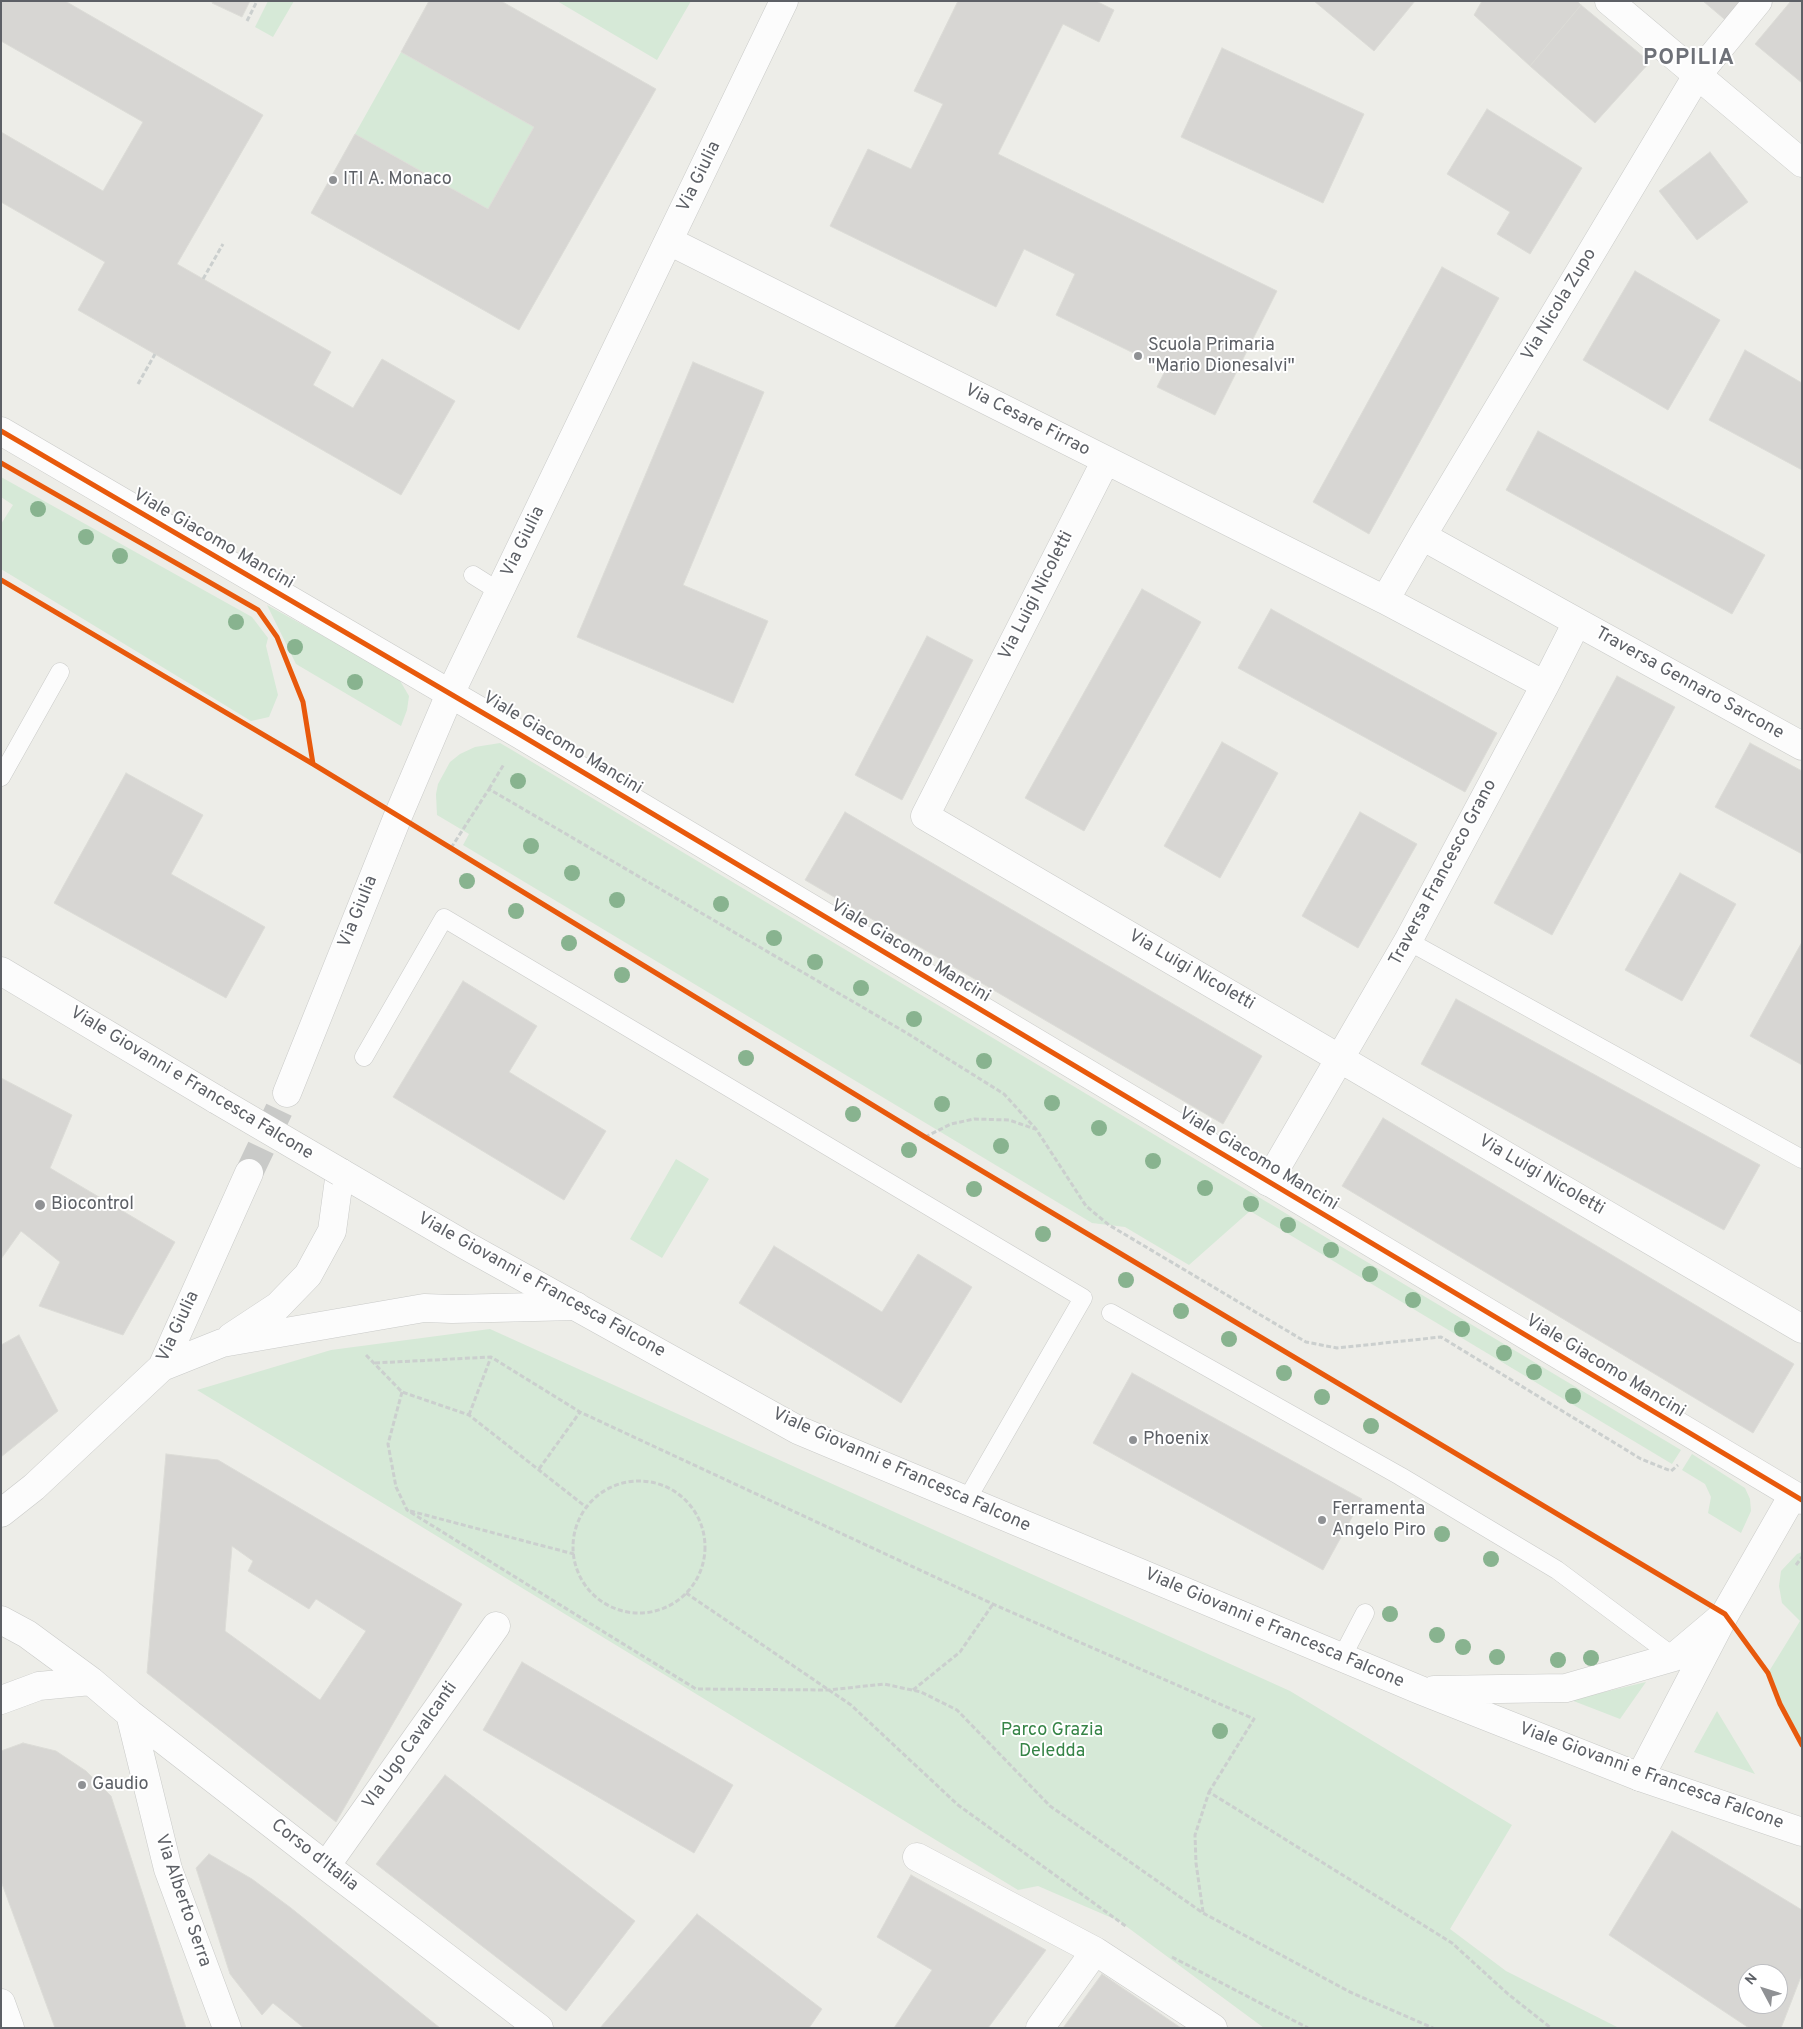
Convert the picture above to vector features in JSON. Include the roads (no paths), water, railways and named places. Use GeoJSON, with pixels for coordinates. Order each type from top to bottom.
{"type":"FeatureCollection","features":[{"type":"Feature","properties":{"kind":"street","name":"Via Giulia"},"geometry":{"type":"LineString","coordinates":[[287,1093],[398,816],[450,694],[784,1]]}},
{"type":"Feature","properties":{"kind":"street"},"geometry":{"type":"LineString","coordinates":[[1609,1],[1802,163]]}},
{"type":"Feature","properties":{"kind":"street","name":"Via Nicola Zupo"},"geometry":{"type":"LineString","coordinates":[[1385,600],[1698,74],[1758,1]]}},
{"type":"Feature","properties":{"kind":"street","name":"Via Cesare Firrao"},"geometry":{"type":"LineString","coordinates":[[669,241],[1385,600],[1545,686]]}},
{"type":"Feature","properties":{"kind":"street","name":"Viale Giacomo Mancini"},"geometry":{"type":"LineString","coordinates":[[1,432],[450,694],[1696,1437],[1799,1492]]}},
{"type":"Feature","properties":{"kind":"street","name":"Via Luigi Nicoletti"},"geometry":{"type":"LineString","coordinates":[[1106,460],[925,816],[1802,1329]]}},
{"type":"Feature","properties":{"kind":"street","name":"Traversa Gennaro Sarcone"},"geometry":{"type":"LineString","coordinates":[[1422,536],[1802,746]]}},
{"type":"Feature","properties":{"kind":"street","name":"Traversa Francesco Grano"},"geometry":{"type":"LineString","coordinates":[[1268,1182],[1342,1059],[1408,942],[1545,686],[1577,622]]}},
{"type":"Feature","properties":{"kind":"street","name":"Viale Giovanni e Francesca Falcone"},"geometry":{"type":"LineString","coordinates":[[1,971],[340,1172],[798,1430],[1420,1690],[1640,1777],[1802,1832]]}},
{"type":"Feature","properties":{"kind":"street"},"geometry":{"type":"LineString","coordinates":[[222,1343],[278,1306],[308,1275],[332,1231],[340,1172]]}},
{"type":"Feature","properties":{"kind":"street","name":"Via Giulia"},"geometry":{"type":"LineString","coordinates":[[1,1513],[34,1487],[162,1367],[249,1173]]}},
{"type":"Feature","properties":{"kind":"street"},"geometry":{"type":"LineString","coordinates":[[162,1367],[222,1343],[344,1320],[424,1308],[576,1306]]}},
{"type":"Feature","properties":{"kind":"street"},"geometry":{"type":"LineString","coordinates":[[1640,1777],[1725,1614],[1799,1492]]}},
{"type":"Feature","properties":{"kind":"street"},"geometry":{"type":"LineString","coordinates":[[1420,1690],[1566,1688],[1674,1657],[1725,1614]]}},
{"type":"Feature","properties":{"kind":"street","name":"Corso d'Italia"},"geometry":{"type":"LineString","coordinates":[[1,1620],[27,1634],[91,1681],[130,1714],[326,1866],[539,2028]]}},
{"type":"Feature","properties":{"kind":"street","name":"VIa Ugo Cavalcanti"},"geometry":{"type":"LineString","coordinates":[[326,1866],[496,1626]]}},
{"type":"Feature","properties":{"kind":"street"},"geometry":{"type":"LineString","coordinates":[[1,1700],[39,1686],[91,1681]]}},
{"type":"Feature","properties":{"kind":"street","name":"Via Alberto Serra"},"geometry":{"type":"LineString","coordinates":[[130,1714],[168,1869],[227,2028]]}},
{"type":"Feature","properties":{"kind":"street"},"geometry":{"type":"LineString","coordinates":[[917,1857],[1095,1951],[1213,2028]]}},
{"type":"Feature","properties":{"kind":"street"},"geometry":{"type":"LineString","coordinates":[[1040,2028],[1095,1951]]}},
{"type":"Feature","properties":{"kind":"street"},"geometry":{"type":"LineString","coordinates":[[1,2003],[10,2028]]}},
{"type":"Feature","properties":{"kind":"lane"},"geometry":{"type":"LineString","coordinates":[[473,575],[500,592]]}},
{"type":"Feature","properties":{"kind":"lane"},"geometry":{"type":"LineString","coordinates":[[1,777],[60,672]]}},
{"type":"Feature","properties":{"kind":"lane"},"geometry":{"type":"LineString","coordinates":[[364,1057],[444,918],[1083,1298],[966,1500]]}},
{"type":"Feature","properties":{"kind":"lane"},"geometry":{"type":"LineString","coordinates":[[1408,942],[1802,1159]]}},
{"type":"Feature","properties":{"kind":"lane"},"geometry":{"type":"LineString","coordinates":[[1110,1312],[1400,1476],[1557,1570],[1674,1657]]}},
{"type":"Feature","properties":{"kind":"lane"},"geometry":{"type":"LineString","coordinates":[[1342,1658],[1364,1613]]}},
{"type":"Feature","properties":{"kind":"tunnel"},"geometry":{"type":"LineString","coordinates":[[249,1173],[287,1093]]}},
{"type":"Feature","properties":{"kind":"place","name":"ITI A. Monaco"},"geometry":{"type":"Point","coordinates":[333,180]}},
{"type":"Feature","properties":{"kind":"place","name":"Scuola Primaria \"Mario Dionesalvi\""},"geometry":{"type":"Point","coordinates":[1138,356]}},
{"type":"Feature","properties":{"kind":"place","name":"Biocontrol"},"geometry":{"type":"Point","coordinates":[40,1205]}},
{"type":"Feature","properties":{"kind":"place","name":"Phoenix"},"geometry":{"type":"Point","coordinates":[1133,1440]}},
{"type":"Feature","properties":{"kind":"place","name":"Ferramenta Angelo Piro"},"geometry":{"type":"Point","coordinates":[1322,1520]}},
{"type":"Feature","properties":{"kind":"place","name":"Gaudio"},"geometry":{"type":"Point","coordinates":[82,1785]}},
{"type":"Feature","properties":{"kind":"district","name":"POPILIA"},"geometry":{"type":"Point","coordinates":[1689,60]}},
{"type":"Feature","properties":{"kind":"park label","name":"Parco Grazia Deledda"},"geometry":{"type":"Point","coordinates":[1052,1741]}}]}
